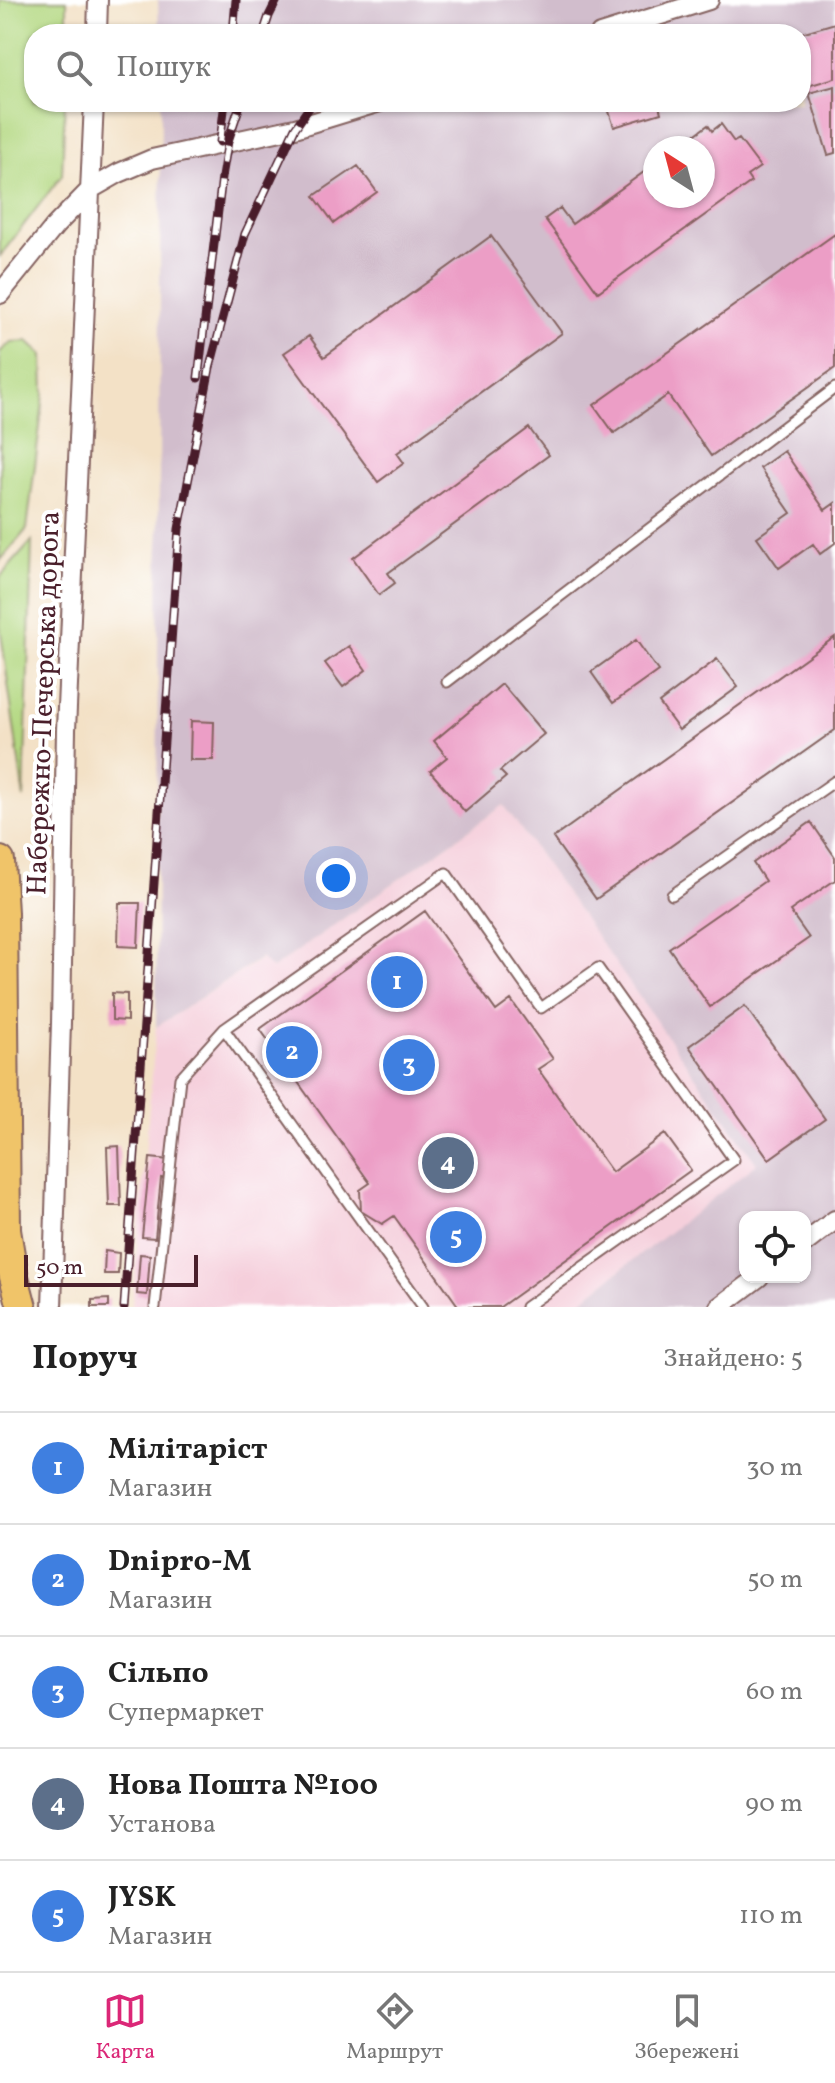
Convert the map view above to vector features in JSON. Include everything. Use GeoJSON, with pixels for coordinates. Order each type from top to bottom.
{"type":"FeatureCollection","features":[{"type":"Feature","properties":{"kind":"main road"},"geometry":{"type":"LineString","coordinates":[[0,861],[6,1230],[22,1307]]}},
{"type":"Feature","properties":{"kind":"street"},"geometry":{"type":"LineString","coordinates":[[97,24],[98,0]]}},
{"type":"Feature","properties":{"kind":"street"},"geometry":{"type":"LineString","coordinates":[[632,24],[709,0]]}},
{"type":"Feature","properties":{"kind":"street","name":"Набережно-Печерська дорога"},"geometry":{"type":"LineString","coordinates":[[52,1307],[66,730],[94,112]]}},
{"type":"Feature","properties":{"kind":"street"},"geometry":{"type":"LineString","coordinates":[[0,294],[55,226],[91,189],[119,173],[152,159],[295,128],[347,112]]}},
{"type":"Feature","properties":{"kind":"street"},"geometry":{"type":"LineString","coordinates":[[811,1238],[835,1220]]}},
{"type":"Feature","properties":{"kind":"street"},"geometry":{"type":"LineString","coordinates":[[719,1307],[751,1283]]}},
{"type":"Feature","properties":{"kind":"lane"},"geometry":{"type":"LineString","coordinates":[[447,682],[835,388]]}},
{"type":"Feature","properties":{"kind":"lane"},"geometry":{"type":"LineString","coordinates":[[672,895],[835,781]]}},
{"type":"Feature","properties":{"kind":"lane"},"geometry":{"type":"LineString","coordinates":[[155,1307],[180,1078],[224,1029],[446,873],[541,1008],[598,968],[734,1160],[526,1307]]}},
{"type":"Feature","properties":{"kind":"lane"},"geometry":{"type":"LineString","coordinates":[[224,1029],[423,1307]]}},
{"type":"Feature","properties":{"kind":"shaded area"},"geometry":{"type":"Polygon","coordinates":[[[158,0],[835,0],[835,1307],[573,1307],[757,1164],[504,805],[272,969],[261,958],[156,1027],[161,112],[811,112],[811,24],[159,24],[158,0]]]}},
{"type":"Feature","properties":{"kind":"shaded area"},"geometry":{"type":"Polygon","coordinates":[[[504,805],[758,1164],[573,1307],[132,1307],[156,1027],[262,958],[272,969],[504,805]]]}},
{"type":"Feature","properties":{"kind":"green space"},"geometry":{"type":"Polygon","coordinates":[[[0,0],[67,0],[67,24],[24,24],[24,112],[65,112],[62,175],[0,256],[0,0]]]}},
{"type":"Feature","properties":{"kind":"green space"},"geometry":{"type":"Polygon","coordinates":[[[28,341],[43,355],[44,394],[27,529],[0,561],[0,352],[11,342],[28,341]]]}},
{"type":"Feature","properties":{"kind":"green space"},"geometry":{"type":"Polygon","coordinates":[[[32,541],[24,798],[0,626],[0,577],[32,541]]]}},
{"type":"Feature","properties":{"kind":"building"},"geometry":{"type":"Polygon","coordinates":[[[835,23],[835,78],[811,85],[811,30],[835,23]]]}},
{"type":"Feature","properties":{"kind":"building"},"geometry":{"type":"Polygon","coordinates":[[[835,86],[835,153],[828,155],[811,92],[835,86]]]}},
{"type":"Feature","properties":{"kind":"building"},"geometry":{"type":"Polygon","coordinates":[[[609,112],[661,112],[661,113],[614,127],[609,112]]]}},
{"type":"Feature","properties":{"kind":"building"},"geometry":{"type":"Polygon","coordinates":[[[721,124],[734,142],[739,139],[760,167],[747,176],[751,182],[715,208],[715,136],[693,136],[708,125],[712,131],[721,124]]]}},
{"type":"Feature","properties":{"kind":"building"},"geometry":{"type":"Polygon","coordinates":[[[358,166],[377,192],[334,223],[314,196],[358,166]]]}},
{"type":"Feature","properties":{"kind":"building"},"geometry":{"type":"Polygon","coordinates":[[[643,173],[643,208],[715,208],[598,292],[545,219],[560,208],[572,224],[643,173]]]}},
{"type":"Feature","properties":{"kind":"building"},"geometry":{"type":"Polygon","coordinates":[[[835,234],[835,368],[711,456],[668,395],[614,433],[594,405],[835,234]]]}},
{"type":"Feature","properties":{"kind":"building"},"geometry":{"type":"Polygon","coordinates":[[[491,236],[562,333],[397,453],[404,463],[378,482],[284,353],[309,336],[324,357],[491,236]]]}},
{"type":"Feature","properties":{"kind":"building"},"geometry":{"type":"Polygon","coordinates":[[[529,428],[549,455],[388,573],[395,583],[379,595],[353,558],[529,428]]]}},
{"type":"Feature","properties":{"kind":"building"},"geometry":{"type":"Polygon","coordinates":[[[784,451],[825,510],[835,503],[835,543],[820,554],[813,544],[779,568],[757,537],[791,513],[760,468],[784,451]]]}},
{"type":"Feature","properties":{"kind":"building"},"geometry":{"type":"Polygon","coordinates":[[[835,637],[835,730],[596,899],[553,838],[835,637]]]}},
{"type":"Feature","properties":{"kind":"building"},"geometry":{"type":"Polygon","coordinates":[[[636,640],[658,671],[613,703],[591,672],[636,640]]]}},
{"type":"Feature","properties":{"kind":"building"},"geometry":{"type":"Polygon","coordinates":[[[349,646],[366,670],[343,687],[325,663],[349,646]]]}},
{"type":"Feature","properties":{"kind":"building"},"geometry":{"type":"Polygon","coordinates":[[[717,659],[738,687],[679,730],[659,703],[717,659]]]}},
{"type":"Feature","properties":{"kind":"building"},"geometry":{"type":"Polygon","coordinates":[[[502,684],[544,734],[500,771],[506,777],[465,812],[430,771],[447,757],[434,741],[502,684]]]}},
{"type":"Feature","properties":{"kind":"building"},"geometry":{"type":"Polygon","coordinates":[[[191,721],[214,722],[213,760],[190,760],[191,721]]]}},
{"type":"Feature","properties":{"kind":"building"},"geometry":{"type":"Polygon","coordinates":[[[811,822],[835,857],[835,880],[790,911],[809,938],[710,1007],[669,948],[765,881],[753,863],[811,822]]]}},
{"type":"Feature","properties":{"kind":"building"},"geometry":{"type":"Polygon","coordinates":[[[119,903],[140,903],[138,947],[118,946],[119,903]]]}},
{"type":"Feature","properties":{"kind":"building"},"geometry":{"type":"Polygon","coordinates":[[[425,911],[496,1011],[511,1000],[553,1059],[538,1069],[612,1172],[665,1134],[691,1170],[500,1307],[459,1307],[394,1216],[382,1224],[361,1211],[360,1190],[370,1183],[260,1029],[425,911]]]}},
{"type":"Feature","properties":{"kind":"building"},"geometry":{"type":"Polygon","coordinates":[[[112,993],[127,994],[127,1021],[112,1020],[112,993]]]}},
{"type":"Feature","properties":{"kind":"building"},"geometry":{"type":"Polygon","coordinates":[[[745,1006],[825,1119],[769,1159],[689,1046],[745,1006]]]}},
{"type":"Feature","properties":{"kind":"building"},"geometry":{"type":"Polygon","coordinates":[[[119,1146],[121,1206],[109,1206],[107,1147],[119,1146]]]}},
{"type":"Feature","properties":{"kind":"building"},"geometry":{"type":"Polygon","coordinates":[[[150,1158],[169,1160],[168,1179],[161,1178],[155,1238],[142,1237],[150,1158]]]}},
{"type":"Feature","properties":{"kind":"building"},"geometry":{"type":"Polygon","coordinates":[[[105,1251],[119,1253],[118,1274],[104,1274],[105,1251]]]}},
{"type":"Feature","properties":{"kind":"building"},"geometry":{"type":"Polygon","coordinates":[[[140,1254],[150,1255],[147,1295],[137,1294],[140,1254]]]}},
{"type":"Feature","properties":{"kind":"building"},"geometry":{"type":"Polygon","coordinates":[[[109,1299],[109,1307],[92,1307],[92,1300],[109,1299]]]}},
{"type":"Feature","properties":{"kind":"railway"},"geometry":{"type":"LineString","coordinates":[[234,24],[236,0]]}},
{"type":"Feature","properties":{"kind":"railway"},"geometry":{"type":"LineString","coordinates":[[266,24],[277,0]]}},
{"type":"Feature","properties":{"kind":"railway"},"geometry":{"type":"LineString","coordinates":[[220,142],[224,112]]}},
{"type":"Feature","properties":{"kind":"railway"},"geometry":{"type":"LineString","coordinates":[[198,378],[222,177],[228,141],[238,112]]}},
{"type":"Feature","properties":{"kind":"railway"},"geometry":{"type":"LineString","coordinates":[[124,1307],[179,529],[210,367],[245,234],[295,128],[306,112]]}},
{"type":"Feature","properties":{"kind":"place","name":"Мілітаріст"},"geometry":{"type":"Point","coordinates":[397,982]}},
{"type":"Feature","properties":{"kind":"place","name":"Dnipro-M"},"geometry":{"type":"Point","coordinates":[292,1052]}},
{"type":"Feature","properties":{"kind":"place","name":"Сільпо"},"geometry":{"type":"Point","coordinates":[409,1065]}},
{"type":"Feature","properties":{"kind":"place","name":"Нова Пошта №100"},"geometry":{"type":"Point","coordinates":[448,1163]}},
{"type":"Feature","properties":{"kind":"place","name":"JYSK"},"geometry":{"type":"Point","coordinates":[456,1237]}}]}
